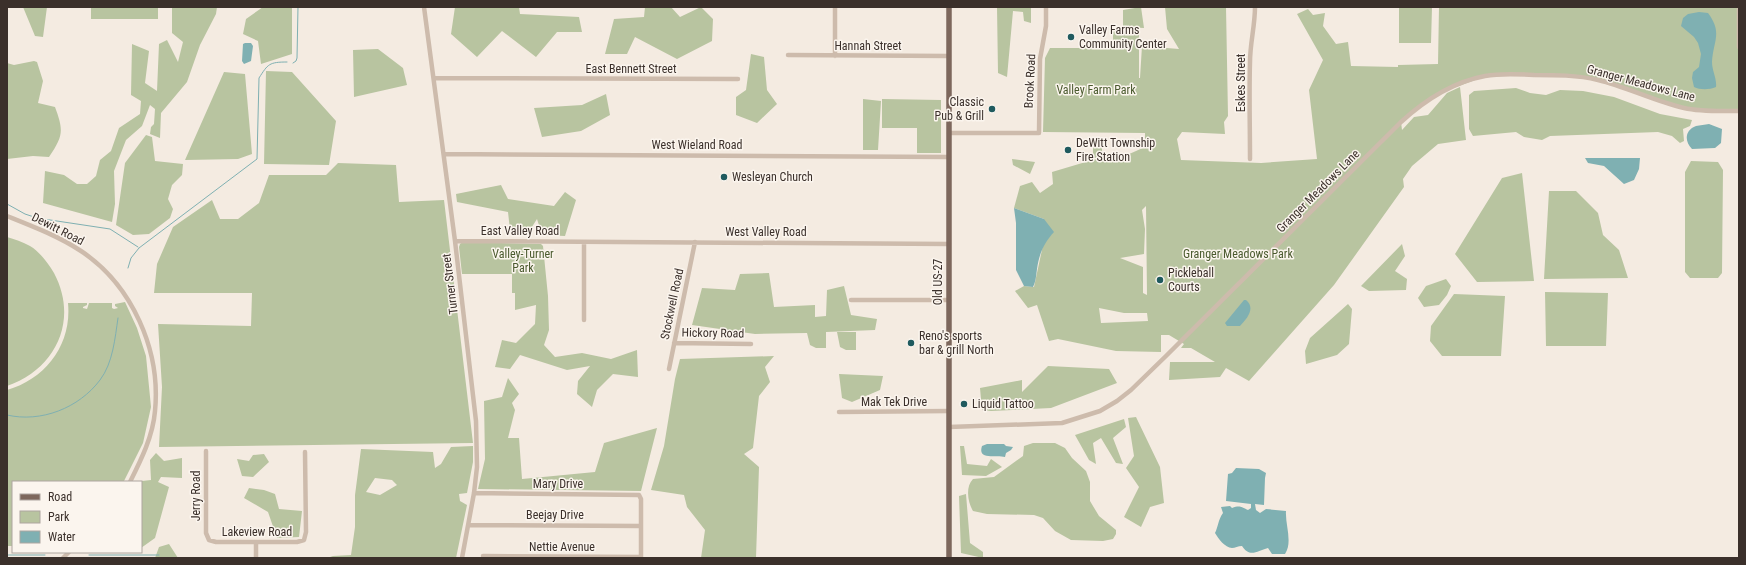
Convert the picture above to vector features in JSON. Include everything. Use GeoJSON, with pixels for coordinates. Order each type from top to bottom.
{"type":"FeatureCollection","features":[{"type":"Feature","properties":{"kind":"main road","name":"Old US-27"},"geometry":{"type":"LineString","coordinates":[[949,7],[949,558]]}},
{"type":"Feature","properties":{"kind":"street","name":"Turner Street"},"geometry":{"type":"LineString","coordinates":[[424,7],[455,241],[476,421],[477,467],[474,493],[462,558]]}},
{"type":"Feature","properties":{"kind":"street"},"geometry":{"type":"LineString","coordinates":[[835,7],[835,56]]}},
{"type":"Feature","properties":{"kind":"street","name":"Brook Road"},"geometry":{"type":"LineString","coordinates":[[949,133],[1039,133],[1040,59],[1046,26],[1046,7]]}},
{"type":"Feature","properties":{"kind":"street","name":"Eskes Street"},"geometry":{"type":"LineString","coordinates":[[1250,159],[1250,62],[1251,44],[1255,27],[1255,7]]}},
{"type":"Feature","properties":{"kind":"street"},"geometry":{"type":"LineString","coordinates":[[1739,7],[1739,47]]}},
{"type":"Feature","properties":{"kind":"street","name":"Hannah Street"},"geometry":{"type":"LineString","coordinates":[[788,55],[949,56]]}},
{"type":"Feature","properties":{"kind":"street","name":"Granger Meadows Lane"},"geometry":{"type":"LineString","coordinates":[[949,427],[1062,423],[1100,410],[1117,401],[1131,390],[1172,351],[1401,122],[1419,106],[1437,94],[1461,83],[1486,76],[1502,74],[1568,75],[1597,80],[1645,97],[1686,108],[1739,111]]}},
{"type":"Feature","properties":{"kind":"street","name":"East Bennett Street"},"geometry":{"type":"LineString","coordinates":[[434,78],[738,79]]}},
{"type":"Feature","properties":{"kind":"street","name":"West Wieland Road"},"geometry":{"type":"LineString","coordinates":[[444,154],[949,157]]}},
{"type":"Feature","properties":{"kind":"street","name":"Dewitt Road"},"geometry":{"type":"LineString","coordinates":[[7,216],[63,240],[98,264],[114,281],[130,302],[143,328],[154,367],[155,411],[146,448],[130,481]]}},
{"type":"Feature","properties":{"kind":"street","name":"East Valley Road"},"geometry":{"type":"LineString","coordinates":[[455,241],[584,242]]}},
{"type":"Feature","properties":{"kind":"street"},"geometry":{"type":"LineString","coordinates":[[584,242],[584,320]]}},
{"type":"Feature","properties":{"kind":"street","name":"West Valley Road"},"geometry":{"type":"LineString","coordinates":[[584,242],[949,244]]}},
{"type":"Feature","properties":{"kind":"street","name":"Stockwell Road"},"geometry":{"type":"LineString","coordinates":[[669,369],[695,242]]}},
{"type":"Feature","properties":{"kind":"street"},"geometry":{"type":"LineString","coordinates":[[852,300],[949,300]]}},
{"type":"Feature","properties":{"kind":"street","name":"Hickory Road"},"geometry":{"type":"LineString","coordinates":[[674,343],[751,344]]}},
{"type":"Feature","properties":{"kind":"street","name":"Mak Tek Drive"},"geometry":{"type":"LineString","coordinates":[[839,412],[949,411]]}},
{"type":"Feature","properties":{"kind":"street","name":"Jerry Road"},"geometry":{"type":"LineString","coordinates":[[206,451],[206,533],[209,540]]}},
{"type":"Feature","properties":{"kind":"street","name":"Lakeview Road"},"geometry":{"type":"LineString","coordinates":[[209,540],[216,542],[298,542],[304,540],[306,532],[305,452]]}},
{"type":"Feature","properties":{"kind":"street","name":"Mary Drive"},"geometry":{"type":"LineString","coordinates":[[474,493],[637,495],[641,496],[641,526]]}},
{"type":"Feature","properties":{"kind":"street","name":"Beejay Drive"},"geometry":{"type":"LineString","coordinates":[[468,525],[641,526]]}},
{"type":"Feature","properties":{"kind":"street"},"geometry":{"type":"LineString","coordinates":[[641,526],[641,558]]}},
{"type":"Feature","properties":{"kind":"street"},"geometry":{"type":"LineString","coordinates":[[256,542],[256,558]]}},
{"type":"Feature","properties":{"kind":"street","name":"Nettie Avenue"},"geometry":{"type":"LineString","coordinates":[[483,556],[641,558]]}},
{"type":"Feature","properties":{"kind":"green space"},"geometry":{"type":"Polygon","coordinates":[[[23,7],[47,7],[43,37],[35,36],[23,7]]]}},
{"type":"Feature","properties":{"kind":"green space"},"geometry":{"type":"Polygon","coordinates":[[[91,7],[158,7],[158,19],[91,19],[91,7]]]}},
{"type":"Feature","properties":{"kind":"green space"},"geometry":{"type":"Polygon","coordinates":[[[172,7],[217,7],[216,14],[200,45],[187,82],[161,113],[160,138],[150,134],[151,127],[154,124],[155,109],[150,105],[142,126],[126,140],[114,171],[115,204],[112,222],[43,203],[45,171],[64,175],[77,184],[87,184],[96,176],[100,160],[111,151],[119,128],[140,114],[141,101],[131,95],[132,44],[149,51],[145,83],[157,91],[159,44],[167,40],[178,62],[183,42],[172,33],[172,7]]]}},
{"type":"Feature","properties":{"kind":"green space"},"geometry":{"type":"Polygon","coordinates":[[[263,7],[292,7],[292,54],[261,64],[258,41],[243,34],[246,19],[263,7]]]}},
{"type":"Feature","properties":{"kind":"green space"},"geometry":{"type":"Polygon","coordinates":[[[455,7],[519,7],[520,14],[579,17],[582,32],[557,32],[536,57],[502,31],[477,57],[451,34],[455,7]]]}},
{"type":"Feature","properties":{"kind":"green space"},"geometry":{"type":"Polygon","coordinates":[[[645,7],[671,7],[680,17],[701,7],[713,19],[712,41],[677,59],[635,37],[627,54],[605,54],[614,19],[644,17],[645,7]]]}},
{"type":"Feature","properties":{"kind":"green space"},"geometry":{"type":"Polygon","coordinates":[[[997,7],[1031,7],[1031,23],[1024,21],[1023,12],[1013,11],[1007,77],[998,73],[997,7]]]}},
{"type":"Feature","properties":{"kind":"green space"},"geometry":{"type":"Polygon","coordinates":[[[1141,7],[1144,28],[1123,27],[1123,10],[1141,7]]]}},
{"type":"Feature","properties":{"kind":"green space"},"geometry":{"type":"Polygon","coordinates":[[[1165,7],[1226,7],[1228,116],[1224,122],[1225,134],[1182,132],[1177,139],[1181,160],[1261,163],[1317,159],[1309,90],[1323,60],[1297,14],[1308,9],[1313,15],[1325,13],[1323,26],[1336,44],[1348,42],[1351,66],[1398,67],[1398,65],[1438,64],[1439,7],[1739,7],[1739,111],[1686,108],[1608,83],[1568,75],[1486,76],[1437,94],[1401,122],[1402,130],[1414,117],[1428,115],[1447,93],[1460,87],[1466,140],[1438,144],[1412,166],[1403,179],[1404,187],[1334,285],[1249,381],[1226,368],[1220,377],[1169,380],[1170,362],[1215,362],[1191,348],[1181,348],[1184,344],[1169,335],[1161,335],[1161,352],[1116,351],[1058,339],[1049,341],[1037,305],[1028,308],[1015,291],[1024,286],[1034,287],[1043,245],[1044,219],[1014,208],[1020,186],[1032,182],[1040,193],[1053,184],[1052,172],[1099,158],[1093,158],[1093,144],[1102,144],[1102,158],[1112,155],[1118,159],[1145,147],[1145,133],[1043,132],[1045,58],[1050,48],[1113,48],[1113,31],[1139,31],[1140,78],[1142,46],[1179,49],[1167,29],[1165,7]],[[1146,206],[1142,210],[1145,229],[1144,254],[1120,258],[1143,267],[1143,293],[1147,295],[1146,206]],[[1099,308],[1101,323],[1148,321],[1147,313],[1124,313],[1099,308]]]}},
{"type":"Feature","properties":{"kind":"green space"},"geometry":{"type":"Polygon","coordinates":[[[1399,7],[1432,7],[1431,43],[1399,43],[1399,7]]]}},
{"type":"Feature","properties":{"kind":"green space"},"geometry":{"type":"Polygon","coordinates":[[[378,49],[403,68],[407,85],[354,97],[353,50],[378,49]]]}},
{"type":"Feature","properties":{"kind":"green space"},"geometry":{"type":"Polygon","coordinates":[[[751,54],[764,57],[767,90],[777,104],[757,123],[736,115],[736,97],[746,90],[751,54]]]}},
{"type":"Feature","properties":{"kind":"green space"},"geometry":{"type":"Polygon","coordinates":[[[34,61],[37,62],[43,81],[38,103],[55,107],[60,122],[61,133],[57,144],[49,157],[33,156],[7,159],[7,63],[14,65],[34,61]]]}},
{"type":"Feature","properties":{"kind":"green space"},"geometry":{"type":"Polygon","coordinates":[[[266,71],[292,72],[336,121],[329,165],[264,164],[266,71]]]}},
{"type":"Feature","properties":{"kind":"green space"},"geometry":{"type":"Polygon","coordinates":[[[224,72],[245,74],[252,154],[238,159],[185,160],[224,72]]]}},
{"type":"Feature","properties":{"kind":"green space"},"geometry":{"type":"Polygon","coordinates":[[[1516,88],[1530,93],[1546,95],[1560,90],[1583,91],[1614,97],[1660,114],[1692,120],[1690,126],[1683,129],[1684,141],[1680,143],[1672,136],[1658,132],[1550,136],[1542,140],[1524,137],[1516,132],[1473,136],[1469,129],[1469,95],[1474,91],[1516,88]]]}},
{"type":"Feature","properties":{"kind":"green space"},"geometry":{"type":"Polygon","coordinates":[[[606,94],[610,115],[581,131],[542,137],[534,108],[582,105],[606,94]]]}},
{"type":"Feature","properties":{"kind":"green space"},"geometry":{"type":"Polygon","coordinates":[[[863,99],[881,101],[878,150],[863,150],[863,99]]]}},
{"type":"Feature","properties":{"kind":"green space"},"geometry":{"type":"Polygon","coordinates":[[[882,99],[941,100],[941,153],[917,153],[917,128],[882,128],[882,99]]]}},
{"type":"Feature","properties":{"kind":"green space"},"geometry":{"type":"Polygon","coordinates":[[[146,135],[152,137],[155,161],[183,164],[182,175],[172,185],[168,199],[173,209],[170,218],[149,234],[133,235],[116,225],[125,163],[146,135]]]}},
{"type":"Feature","properties":{"kind":"green space"},"geometry":{"type":"Polygon","coordinates":[[[1012,159],[1035,162],[1030,174],[1013,165],[1012,159]]]}},
{"type":"Feature","properties":{"kind":"green space"},"geometry":{"type":"Polygon","coordinates":[[[1691,161],[1718,162],[1723,170],[1722,273],[1718,278],[1690,278],[1685,272],[1685,172],[1691,161]]]}},
{"type":"Feature","properties":{"kind":"green space"},"geometry":{"type":"Polygon","coordinates":[[[338,163],[396,165],[399,202],[444,200],[473,443],[159,447],[162,387],[158,324],[251,326],[252,293],[154,293],[157,264],[173,227],[212,200],[220,219],[238,219],[259,203],[269,175],[326,175],[338,163]]]}},
{"type":"Feature","properties":{"kind":"green space"},"geometry":{"type":"Polygon","coordinates":[[[1522,173],[1534,281],[1477,282],[1455,254],[1502,178],[1522,173]]]}},
{"type":"Feature","properties":{"kind":"green space"},"geometry":{"type":"Polygon","coordinates":[[[501,185],[508,199],[554,206],[565,192],[576,200],[565,236],[542,235],[537,219],[528,233],[510,230],[508,212],[457,202],[456,194],[501,185]]]}},
{"type":"Feature","properties":{"kind":"green space"},"geometry":{"type":"Polygon","coordinates":[[[1549,191],[1576,191],[1598,213],[1603,235],[1619,250],[1628,278],[1544,279],[1549,191]]]}},
{"type":"Feature","properties":{"kind":"green space"},"geometry":{"type":"Polygon","coordinates":[[[7,237],[30,246],[44,258],[54,273],[61,291],[64,308],[63,325],[58,341],[50,355],[39,368],[24,378],[7,386],[7,237]]]}},
{"type":"Feature","properties":{"kind":"green space","name":"Valley-Turner Park"},"geometry":{"type":"Polygon","coordinates":[[[463,242],[541,244],[543,246],[548,296],[549,330],[544,345],[555,357],[582,353],[611,359],[637,350],[638,377],[613,374],[597,390],[592,407],[577,394],[578,381],[590,366],[567,370],[520,355],[510,369],[495,367],[502,340],[516,343],[535,324],[536,305],[515,310],[515,293],[512,293],[512,274],[462,274],[459,247],[463,242]]]}},
{"type":"Feature","properties":{"kind":"green space"},"geometry":{"type":"Polygon","coordinates":[[[1402,244],[1405,256],[1395,271],[1407,279],[1406,290],[1369,291],[1361,286],[1402,244]]]}},
{"type":"Feature","properties":{"kind":"green space"},"geometry":{"type":"Polygon","coordinates":[[[769,273],[774,307],[815,305],[815,317],[826,316],[827,290],[844,286],[851,315],[877,319],[875,330],[826,332],[826,348],[816,348],[810,345],[807,333],[755,334],[692,325],[702,288],[735,290],[740,274],[769,273]]]}},
{"type":"Feature","properties":{"kind":"green space"},"geometry":{"type":"Polygon","coordinates":[[[1446,279],[1451,286],[1447,295],[1439,305],[1424,307],[1418,298],[1426,286],[1446,279]]]}},
{"type":"Feature","properties":{"kind":"green space"},"geometry":{"type":"Polygon","coordinates":[[[1545,292],[1608,293],[1606,346],[1546,346],[1545,292]]]}},
{"type":"Feature","properties":{"kind":"green space"},"geometry":{"type":"Polygon","coordinates":[[[1454,294],[1505,296],[1501,356],[1442,356],[1430,341],[1431,326],[1454,294]]]}},
{"type":"Feature","properties":{"kind":"green space"},"geometry":{"type":"Polygon","coordinates":[[[125,302],[137,328],[146,356],[151,407],[143,443],[124,481],[12,481],[12,546],[7,546],[7,390],[34,378],[54,358],[61,346],[66,332],[68,303],[87,303],[87,305],[83,308],[87,309],[89,303],[112,303],[112,308],[114,309],[118,308],[115,304],[125,302]]]}},
{"type":"Feature","properties":{"kind":"green space"},"geometry":{"type":"Polygon","coordinates":[[[1348,304],[1352,309],[1349,344],[1337,355],[1306,364],[1305,351],[1310,338],[1348,304]]]}},
{"type":"Feature","properties":{"kind":"green space"},"geometry":{"type":"Polygon","coordinates":[[[837,332],[856,332],[856,350],[846,350],[840,347],[837,332]]]}},
{"type":"Feature","properties":{"kind":"green space"},"geometry":{"type":"Polygon","coordinates":[[[774,356],[765,367],[770,382],[759,396],[753,448],[744,454],[759,467],[756,558],[701,558],[705,530],[687,507],[684,495],[651,490],[664,446],[675,379],[680,359],[774,356]]]}},
{"type":"Feature","properties":{"kind":"green space"},"geometry":{"type":"Polygon","coordinates":[[[1048,366],[1109,369],[1117,383],[1051,408],[991,411],[982,410],[980,388],[1022,380],[1022,392],[1048,366]]]}},
{"type":"Feature","properties":{"kind":"green space"},"geometry":{"type":"Polygon","coordinates":[[[839,374],[883,376],[880,390],[852,402],[842,398],[839,374]]]}},
{"type":"Feature","properties":{"kind":"green space"},"geometry":{"type":"Polygon","coordinates":[[[508,378],[519,394],[512,403],[515,410],[508,438],[519,438],[522,479],[595,472],[604,443],[657,428],[641,491],[478,489],[485,459],[484,401],[502,397],[508,378]]]}},
{"type":"Feature","properties":{"kind":"green space"},"geometry":{"type":"Polygon","coordinates":[[[1136,417],[1160,467],[1164,503],[1150,507],[1141,527],[1124,517],[1139,487],[1126,468],[1134,456],[1128,418],[1136,417]]]}},
{"type":"Feature","properties":{"kind":"green space"},"geometry":{"type":"Polygon","coordinates":[[[1124,419],[1126,427],[1113,438],[1123,464],[1116,463],[1101,438],[1093,443],[1096,464],[1089,460],[1075,435],[1124,419]]]}},
{"type":"Feature","properties":{"kind":"green space"},"geometry":{"type":"Polygon","coordinates":[[[1033,443],[1055,443],[1065,448],[1072,458],[1086,471],[1090,482],[1090,501],[1099,516],[1116,530],[1116,534],[1113,539],[1103,541],[1071,540],[1055,531],[1043,518],[1034,515],[987,514],[973,511],[968,495],[970,482],[973,479],[994,477],[1023,456],[1024,446],[1033,443]]]}},
{"type":"Feature","properties":{"kind":"green space"},"geometry":{"type":"Polygon","coordinates":[[[473,446],[473,462],[467,493],[459,494],[460,501],[467,505],[456,558],[327,558],[333,556],[351,555],[355,527],[355,495],[361,449],[433,452],[435,468],[441,464],[451,447],[473,446]],[[375,478],[366,492],[380,495],[397,485],[392,480],[375,478]]]}},
{"type":"Feature","properties":{"kind":"green space"},"geometry":{"type":"Polygon","coordinates":[[[960,446],[964,446],[967,464],[987,466],[991,459],[1002,467],[986,476],[962,475],[960,446]]]}},
{"type":"Feature","properties":{"kind":"green space"},"geometry":{"type":"Polygon","coordinates":[[[156,453],[164,461],[182,458],[182,478],[161,477],[158,482],[169,487],[155,538],[142,547],[142,481],[151,480],[150,460],[156,453]]]}},
{"type":"Feature","properties":{"kind":"green space"},"geometry":{"type":"Polygon","coordinates":[[[264,454],[269,462],[253,477],[242,476],[237,459],[249,461],[253,455],[264,454]]]}},
{"type":"Feature","properties":{"kind":"green space"},"geometry":{"type":"Polygon","coordinates":[[[249,488],[264,490],[275,494],[279,509],[302,511],[299,537],[277,538],[268,512],[244,498],[249,488]]]}},
{"type":"Feature","properties":{"kind":"green space"},"geometry":{"type":"Polygon","coordinates":[[[966,494],[970,543],[983,552],[983,558],[961,553],[959,496],[966,494]]]}},
{"type":"Feature","properties":{"kind":"green space"},"geometry":{"type":"Polygon","coordinates":[[[169,544],[178,558],[155,558],[159,547],[169,544]]]}},
{"type":"Feature","properties":{"kind":"water"},"geometry":{"type":"Polygon","coordinates":[[[1699,12],[1708,13],[1713,20],[1716,32],[1712,62],[1716,87],[1708,89],[1699,89],[1694,87],[1692,78],[1693,72],[1699,67],[1701,54],[1698,43],[1694,37],[1681,26],[1683,18],[1688,14],[1699,12]]]}},
{"type":"Feature","properties":{"kind":"water"},"geometry":{"type":"Polygon","coordinates":[[[251,43],[253,46],[251,61],[244,64],[242,61],[243,44],[251,43]]]}},
{"type":"Feature","properties":{"kind":"water"},"geometry":{"type":"Polygon","coordinates":[[[1709,124],[1722,129],[1721,143],[1715,148],[1692,149],[1689,146],[1687,139],[1690,130],[1696,126],[1709,124]]]}},
{"type":"Feature","properties":{"kind":"water"},"geometry":{"type":"Polygon","coordinates":[[[1585,158],[1640,158],[1639,169],[1634,180],[1624,184],[1604,166],[1588,163],[1585,158]]]}},
{"type":"Feature","properties":{"kind":"water"},"geometry":{"type":"Polygon","coordinates":[[[1014,208],[1044,219],[1054,232],[1047,240],[1041,254],[1033,287],[1024,286],[1016,270],[1016,223],[1014,208]]]}},
{"type":"Feature","properties":{"kind":"water"},"geometry":{"type":"Polygon","coordinates":[[[1244,300],[1249,303],[1250,306],[1248,317],[1240,326],[1227,326],[1225,323],[1244,300]]]}},
{"type":"Feature","properties":{"kind":"water"},"geometry":{"type":"Polygon","coordinates":[[[987,444],[1004,444],[1006,446],[1013,447],[1006,453],[1005,457],[989,456],[982,454],[981,451],[982,446],[987,444]]]}},
{"type":"Feature","properties":{"kind":"water"},"geometry":{"type":"Polygon","coordinates":[[[1236,468],[1259,469],[1266,473],[1264,505],[1255,504],[1256,510],[1260,513],[1266,509],[1286,511],[1289,539],[1285,554],[1272,554],[1268,548],[1251,553],[1245,550],[1242,546],[1229,548],[1215,533],[1223,513],[1221,507],[1242,507],[1248,510],[1251,508],[1251,504],[1226,501],[1228,474],[1232,473],[1236,468]]]}},
{"type":"Feature","properties":{"kind":"waterway"},"geometry":{"type":"LineString","coordinates":[[293,63],[297,58],[298,7]]}},
{"type":"Feature","properties":{"kind":"waterway"},"geometry":{"type":"LineString","coordinates":[[128,268],[131,258],[139,248],[257,159],[259,78],[267,67],[273,63],[287,62]]}},
{"type":"Feature","properties":{"kind":"waterway"},"geometry":{"type":"LineString","coordinates":[[7,204],[25,214],[37,218],[110,229],[138,247]]}},
{"type":"Feature","properties":{"kind":"waterway"},"geometry":{"type":"LineString","coordinates":[[7,415],[20,417],[46,415],[70,405],[91,390],[100,380],[108,366],[113,350],[118,318]]}},
{"type":"Feature","properties":{"kind":"waterway"},"geometry":{"type":"LineString","coordinates":[[7,555],[45,555]]}},
{"type":"Feature","properties":{"kind":"waterway"},"geometry":{"type":"LineString","coordinates":[[89,555],[159,555]]}},
{"type":"Feature","properties":{"kind":"place","name":"Valley Farms Community Center"},"geometry":{"type":"Point","coordinates":[1071,37]}},
{"type":"Feature","properties":{"kind":"place","name":"Classic Pub & Grill"},"geometry":{"type":"Point","coordinates":[992,109]}},
{"type":"Feature","properties":{"kind":"place","name":"DeWitt Township Fire Station"},"geometry":{"type":"Point","coordinates":[1068,150]}},
{"type":"Feature","properties":{"kind":"place","name":"Wesleyan Church"},"geometry":{"type":"Point","coordinates":[724,177]}},
{"type":"Feature","properties":{"kind":"place","name":"Pickleball Courts"},"geometry":{"type":"Point","coordinates":[1160,280]}},
{"type":"Feature","properties":{"kind":"place","name":"Reno's sports bar & grill North"},"geometry":{"type":"Point","coordinates":[911,343]}},
{"type":"Feature","properties":{"kind":"place","name":"Liquid Tattoo"},"geometry":{"type":"Point","coordinates":[964,404]}},
{"type":"Feature","properties":{"kind":"park label","name":"Valley Farm Park"},"geometry":{"type":"Point","coordinates":[1096,90]}},
{"type":"Feature","properties":{"kind":"park label","name":"Granger Meadows Park"},"geometry":{"type":"Point","coordinates":[1238,254]}}]}
